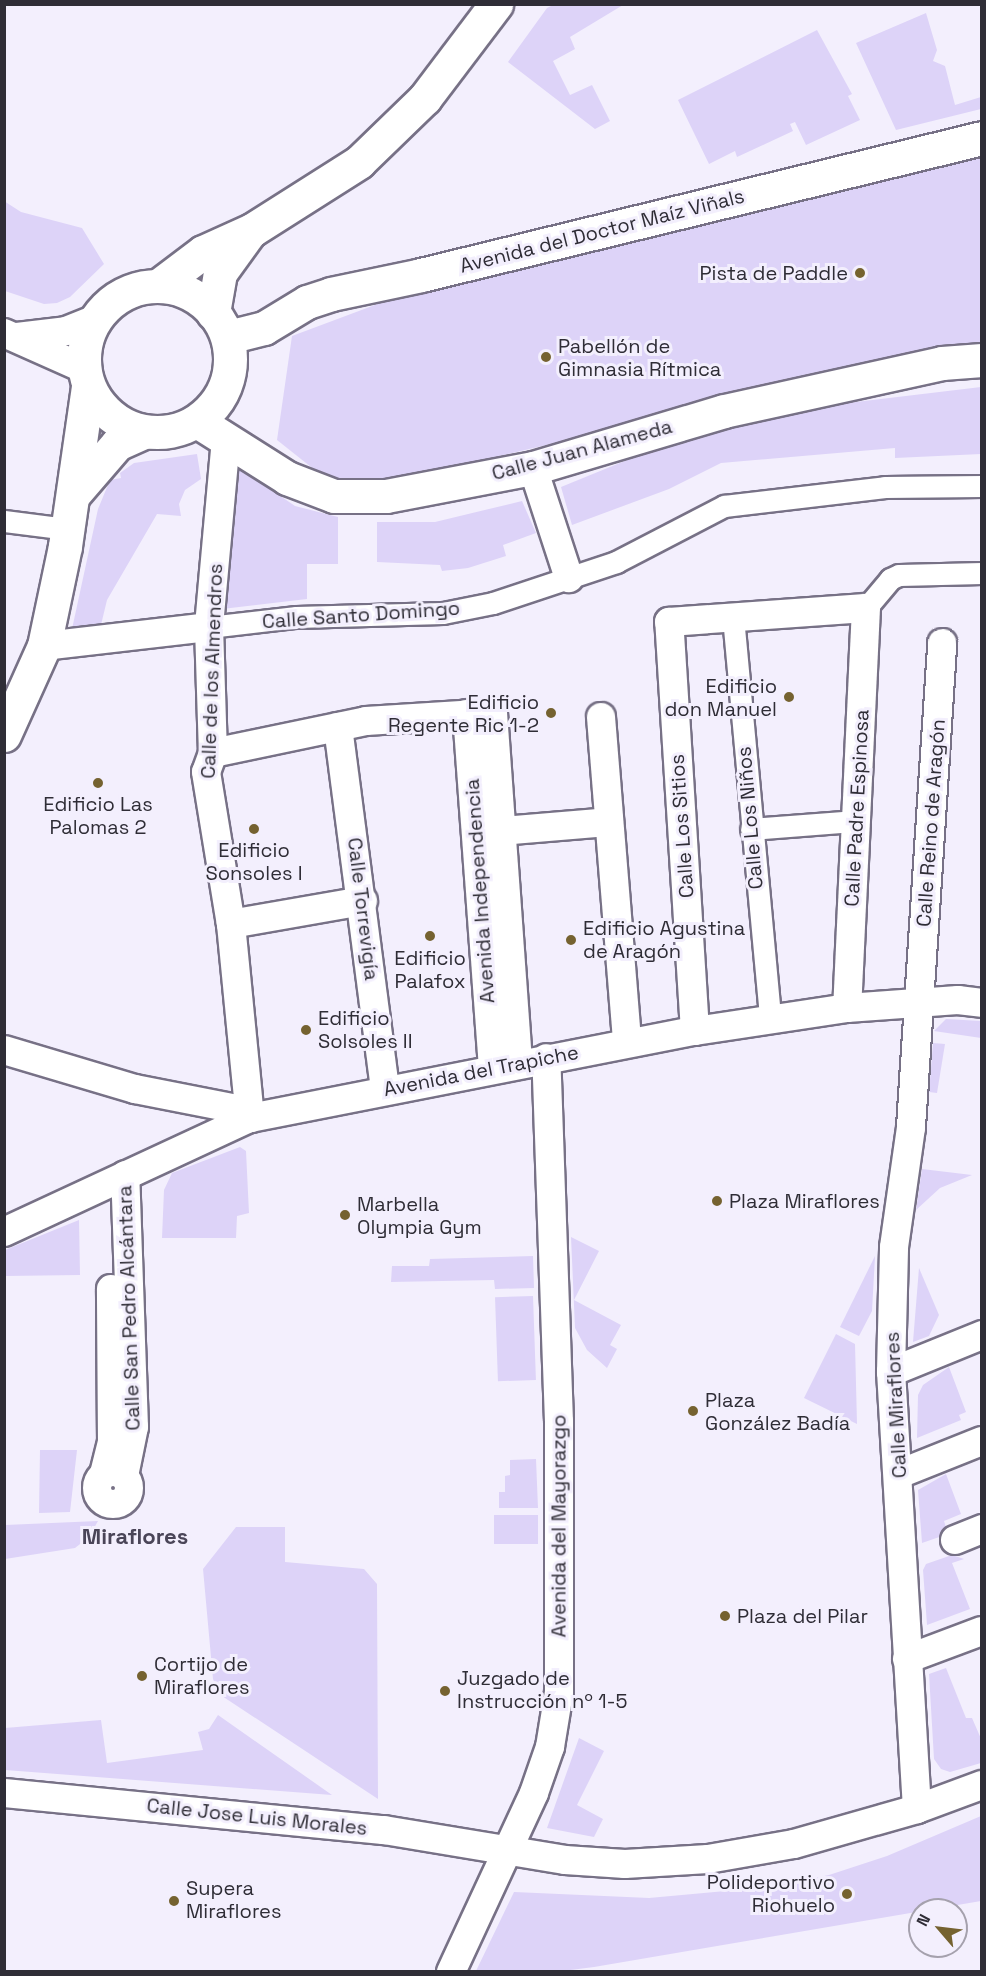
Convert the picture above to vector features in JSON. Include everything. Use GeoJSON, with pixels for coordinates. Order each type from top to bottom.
{"type":"FeatureCollection","features":[{"type":"Feature","properties":{"kind":"street"},"geometry":{"type":"LineString","coordinates":[[4,735],[44,646],[74,494],[86,378],[87,334],[95,319],[122,294],[158,286],[203,252],[252,230],[359,162],[391,135],[425,98],[496,4]]}},
{"type":"Feature","properties":{"kind":"street","name":"Avenida del Doctor Maíz Viñals"},"geometry":{"type":"LineString","coordinates":[[221,325],[264,328],[308,302],[331,294],[981,138]]}},
{"type":"Feature","properties":{"kind":"street"},"geometry":{"type":"LineString","coordinates":[[74,494],[117,444],[144,432],[179,429],[197,421],[211,408],[228,378],[221,325],[220,273],[252,230]]}},
{"type":"Feature","properties":{"kind":"street"},"geometry":{"type":"LineString","coordinates":[[158,286],[193,295],[221,325]]}},
{"type":"Feature","properties":{"kind":"street"},"geometry":{"type":"LineString","coordinates":[[11,335],[66,330],[95,319]]}},
{"type":"Feature","properties":{"kind":"street"},"geometry":{"type":"LineString","coordinates":[[11,335],[86,378],[108,415],[144,432]]}},
{"type":"Feature","properties":{"kind":"street","name":"Calle Juan Alameda"},"geometry":{"type":"LineString","coordinates":[[197,421],[287,478],[334,496],[386,496],[533,468],[724,411],[942,363],[981,360]]}},
{"type":"Feature","properties":{"kind":"street","name":"Calle de los Almendros"},"geometry":{"type":"LineString","coordinates":[[226,438],[209,627],[213,753],[206,772],[231,924],[250,1118]]}},
{"type":"Feature","properties":{"kind":"street"},"geometry":{"type":"LineString","coordinates":[[533,468],[569,578]]}},
{"type":"Feature","properties":{"kind":"street","name":"Calle Santo Domingo"},"geometry":{"type":"LineString","coordinates":[[44,646],[296,617],[443,614],[493,603],[616,562],[724,506],[885,488],[981,486]]}},
{"type":"Feature","properties":{"kind":"street"},"geometry":{"type":"LineString","coordinates":[[4,520],[67,530]]}},
{"type":"Feature","properties":{"kind":"street"},"geometry":{"type":"LineString","coordinates":[[733,617],[866,609],[890,579],[899,575],[981,573]]}},
{"type":"Feature","properties":{"kind":"street","name":"Calle Padre Espinosa"},"geometry":{"type":"LineString","coordinates":[[847,1008],[866,609]]}},
{"type":"Feature","properties":{"kind":"street","name":"Calle Los Sitios"},"geometry":{"type":"LineString","coordinates":[[695,1031],[669,622],[733,617]]}},
{"type":"Feature","properties":{"kind":"street","name":"Calle Los Niños"},"geometry":{"type":"LineString","coordinates":[[733,617],[750,829],[770,1019]]}},
{"type":"Feature","properties":{"kind":"street","name":"Calle Reino de Aragón"},"geometry":{"type":"LineString","coordinates":[[919,1003],[942,643]]}},
{"type":"Feature","properties":{"kind":"street"},"geometry":{"type":"LineString","coordinates":[[213,753],[366,721],[480,714]]}},
{"type":"Feature","properties":{"kind":"street","name":"Avenida Independencia"},"geometry":{"type":"LineString","coordinates":[[480,714],[502,831],[519,1062]]}},
{"type":"Feature","properties":{"kind":"street","name":"Avenida Independencia"},"geometry":{"type":"LineString","coordinates":[[480,714],[519,1062]]}},
{"type":"Feature","properties":{"kind":"street"},"geometry":{"type":"LineString","coordinates":[[601,717],[627,1043]]}},
{"type":"Feature","properties":{"kind":"street","name":"Calle Torrevigía"},"geometry":{"type":"LineString","coordinates":[[338,727],[363,901],[385,1090]]}},
{"type":"Feature","properties":{"kind":"street"},"geometry":{"type":"LineString","coordinates":[[750,829],[856,820]]}},
{"type":"Feature","properties":{"kind":"street"},"geometry":{"type":"LineString","coordinates":[[502,831],[609,822]]}},
{"type":"Feature","properties":{"kind":"street"},"geometry":{"type":"LineString","coordinates":[[231,924],[363,901]]}},
{"type":"Feature","properties":{"kind":"street","name":"Avenida del Trapiche"},"geometry":{"type":"LineString","coordinates":[[4,1232],[250,1118],[519,1062],[770,1019],[847,1008],[919,1003],[981,1003]]}},
{"type":"Feature","properties":{"kind":"street","name":"Calle Miraflores"},"geometry":{"type":"LineString","coordinates":[[917,1809],[891,1372],[894,1247],[912,1127],[919,1003]]}},
{"type":"Feature","properties":{"kind":"street"},"geometry":{"type":"LineString","coordinates":[[4,1050],[177,1098],[237,1109],[250,1118]]}},
{"type":"Feature","properties":{"kind":"street","name":"Avenida del Mayorazgo"},"geometry":{"type":"LineString","coordinates":[[451,1971],[508,1850],[550,1747],[560,1692],[559,1422],[519,1062]]}},
{"type":"Feature","properties":{"kind":"street"},"geometry":{"type":"LineString","coordinates":[[177,1098],[182,1121],[177,1150]]}},
{"type":"Feature","properties":{"kind":"street","name":"Calle San Pedro Alcántara"},"geometry":{"type":"LineString","coordinates":[[114,1475],[118,1179]]}},
{"type":"Feature","properties":{"kind":"street"},"geometry":{"type":"LineString","coordinates":[[891,1372],[981,1335]]}},
{"type":"Feature","properties":{"kind":"street"},"geometry":{"type":"LineString","coordinates":[[898,1474],[981,1441]]}},
{"type":"Feature","properties":{"kind":"street"},"geometry":{"type":"LineString","coordinates":[[955,1540],[981,1529]]}},
{"type":"Feature","properties":{"kind":"street"},"geometry":{"type":"LineString","coordinates":[[907,1659],[981,1631]]}},
{"type":"Feature","properties":{"kind":"street","name":"Calle Jose Luis Morales"},"geometry":{"type":"LineString","coordinates":[[4,1793],[384,1830],[589,1863],[708,1859],[794,1844],[917,1809],[981,1785]]}},
{"type":"Feature","properties":{"kind":"shaded area"},"geometry":{"type":"Polygon","coordinates":[[[555,4],[623,5],[570,37],[575,49],[553,61],[570,95],[592,85],[610,121],[595,129],[508,62],[547,8],[555,4]]]}},
{"type":"Feature","properties":{"kind":"shaded area"},"geometry":{"type":"Polygon","coordinates":[[[926,13],[937,50],[933,61],[945,66],[955,105],[981,97],[981,109],[896,130],[856,43],[926,13]]]}},
{"type":"Feature","properties":{"kind":"shaded area"},"geometry":{"type":"Polygon","coordinates":[[[817,30],[852,94],[848,96],[860,120],[806,145],[795,122],[790,124],[793,131],[737,157],[735,151],[709,164],[678,100],[817,30]]]}},
{"type":"Feature","properties":{"kind":"shaded area"},"geometry":{"type":"Polygon","coordinates":[[[981,146],[981,343],[406,478],[335,486],[277,440],[292,336],[415,290],[981,146]]]}},
{"type":"Feature","properties":{"kind":"shaded area"},"geometry":{"type":"Polygon","coordinates":[[[4,201],[21,212],[82,228],[104,264],[70,297],[57,303],[44,304],[5,291],[4,201]]]}},
{"type":"Feature","properties":{"kind":"shaded area"},"geometry":{"type":"Polygon","coordinates":[[[981,387],[981,454],[895,458],[895,448],[721,463],[669,489],[572,525],[561,487],[681,438],[730,423],[814,407],[981,387]]]}},
{"type":"Feature","properties":{"kind":"shaded area"},"geometry":{"type":"Polygon","coordinates":[[[197,454],[201,479],[185,490],[179,504],[181,516],[157,514],[107,600],[100,629],[72,629],[98,509],[110,480],[121,478],[120,473],[134,463],[197,454]]]}},
{"type":"Feature","properties":{"kind":"shaded area"},"geometry":{"type":"Polygon","coordinates":[[[241,469],[295,506],[338,517],[338,564],[307,564],[307,599],[222,609],[237,470],[241,469]]]}},
{"type":"Feature","properties":{"kind":"shaded area"},"geometry":{"type":"Polygon","coordinates":[[[522,501],[536,533],[503,545],[506,556],[468,568],[442,571],[440,565],[377,562],[377,522],[435,522],[522,501]]]}},
{"type":"Feature","properties":{"kind":"shaded area"},"geometry":{"type":"Polygon","coordinates":[[[946,1019],[981,1021],[981,1038],[934,1031],[946,1019]]]}},
{"type":"Feature","properties":{"kind":"shaded area"},"geometry":{"type":"Polygon","coordinates":[[[933,1043],[945,1044],[937,1093],[929,1092],[933,1043]]]}},
{"type":"Feature","properties":{"kind":"shaded area"},"geometry":{"type":"Polygon","coordinates":[[[240,1147],[246,1151],[249,1213],[237,1216],[236,1238],[162,1238],[164,1190],[172,1173],[240,1147]]]}},
{"type":"Feature","properties":{"kind":"shaded area"},"geometry":{"type":"Polygon","coordinates":[[[922,1169],[972,1175],[940,1188],[916,1210],[922,1169]]]}},
{"type":"Feature","properties":{"kind":"shaded area"},"geometry":{"type":"Polygon","coordinates":[[[79,1220],[80,1275],[5,1276],[5,1250],[79,1220]]]}},
{"type":"Feature","properties":{"kind":"shaded area"},"geometry":{"type":"Polygon","coordinates":[[[571,1237],[599,1251],[574,1300],[621,1325],[610,1345],[617,1349],[607,1368],[587,1350],[575,1328],[571,1237]]]}},
{"type":"Feature","properties":{"kind":"shaded area"},"geometry":{"type":"Polygon","coordinates":[[[533,1256],[534,1288],[495,1289],[494,1280],[391,1282],[392,1266],[429,1266],[430,1259],[533,1256]]]}},
{"type":"Feature","properties":{"kind":"shaded area"},"geometry":{"type":"Polygon","coordinates":[[[875,1256],[872,1311],[859,1336],[840,1327],[875,1256]]]}},
{"type":"Feature","properties":{"kind":"shaded area"},"geometry":{"type":"Polygon","coordinates":[[[919,1268],[939,1315],[929,1336],[913,1342],[919,1268]]]}},
{"type":"Feature","properties":{"kind":"shaded area"},"geometry":{"type":"Polygon","coordinates":[[[533,1296],[536,1380],[498,1381],[495,1297],[533,1296]]]}},
{"type":"Feature","properties":{"kind":"shaded area"},"geometry":{"type":"Polygon","coordinates":[[[836,1334],[855,1344],[857,1424],[804,1398],[836,1334]]]}},
{"type":"Feature","properties":{"kind":"shaded area"},"geometry":{"type":"Polygon","coordinates":[[[949,1367],[966,1412],[959,1415],[961,1420],[917,1438],[918,1395],[923,1385],[949,1367]]]}},
{"type":"Feature","properties":{"kind":"shaded area"},"geometry":{"type":"Polygon","coordinates":[[[40,1450],[77,1450],[70,1512],[39,1513],[40,1450]]]}},
{"type":"Feature","properties":{"kind":"shaded area"},"geometry":{"type":"Polygon","coordinates":[[[536,1459],[538,1508],[499,1508],[499,1492],[505,1492],[505,1476],[510,1475],[510,1460],[536,1459]]]}},
{"type":"Feature","properties":{"kind":"shaded area"},"geometry":{"type":"Polygon","coordinates":[[[946,1474],[961,1514],[944,1521],[948,1534],[922,1543],[918,1490],[946,1474]]]}},
{"type":"Feature","properties":{"kind":"shaded area"},"geometry":{"type":"Polygon","coordinates":[[[494,1515],[538,1515],[538,1544],[494,1544],[494,1515]]]}},
{"type":"Feature","properties":{"kind":"shaded area"},"geometry":{"type":"Polygon","coordinates":[[[98,1521],[89,1537],[75,1548],[5,1559],[5,1525],[98,1521]]]}},
{"type":"Feature","properties":{"kind":"shaded area"},"geometry":{"type":"Polygon","coordinates":[[[236,1527],[285,1527],[285,1562],[364,1569],[377,1584],[378,1799],[219,1694],[213,1679],[203,1569],[236,1527]]]}},
{"type":"Feature","properties":{"kind":"shaded area"},"geometry":{"type":"Polygon","coordinates":[[[952,1555],[964,1559],[952,1563],[970,1609],[927,1625],[923,1570],[926,1564],[952,1555]]]}},
{"type":"Feature","properties":{"kind":"shaded area"},"geometry":{"type":"Polygon","coordinates":[[[946,1668],[966,1718],[972,1718],[982,1741],[981,1763],[950,1772],[941,1769],[934,1759],[929,1674],[946,1668]]]}},
{"type":"Feature","properties":{"kind":"shaded area"},"geometry":{"type":"Polygon","coordinates":[[[218,1715],[332,1795],[5,1770],[5,1728],[101,1720],[107,1763],[203,1750],[198,1732],[209,1729],[218,1715]]]}},
{"type":"Feature","properties":{"kind":"shaded area"},"geometry":{"type":"Polygon","coordinates":[[[579,1738],[604,1751],[577,1805],[603,1819],[594,1837],[547,1828],[579,1738]]]}},
{"type":"Feature","properties":{"kind":"shaded area","name":"Polideportivo Riohuelo"},"geometry":{"type":"Polygon","coordinates":[[[981,1816],[981,1901],[968,1903],[968,1898],[908,1898],[908,1913],[594,1967],[555,1972],[476,1971],[514,1892],[649,1898],[770,1887],[829,1875],[887,1856],[981,1816]]]}},
{"type":"Feature","properties":{"kind":"place","name":"Pista de Paddle"},"geometry":{"type":"Point","coordinates":[860,273]}},
{"type":"Feature","properties":{"kind":"place","name":"Pabellón de Gimnasia Rítmica"},"geometry":{"type":"Point","coordinates":[546,357]}},
{"type":"Feature","properties":{"kind":"place","name":"Edificio don Manuel"},"geometry":{"type":"Point","coordinates":[789,697]}},
{"type":"Feature","properties":{"kind":"place","name":"Edificio Regente Ric 1-2"},"geometry":{"type":"Point","coordinates":[551,713]}},
{"type":"Feature","properties":{"kind":"place","name":"Edificio Las Palomas 2"},"geometry":{"type":"Point","coordinates":[98,783]}},
{"type":"Feature","properties":{"kind":"place","name":"Edificio Sonsoles I"},"geometry":{"type":"Point","coordinates":[254,829]}},
{"type":"Feature","properties":{"kind":"place","name":"Edificio Palafox"},"geometry":{"type":"Point","coordinates":[430,936]}},
{"type":"Feature","properties":{"kind":"place","name":"Edificio Agustina de Aragón"},"geometry":{"type":"Point","coordinates":[571,940]}},
{"type":"Feature","properties":{"kind":"place","name":"Edificio Solsoles II"},"geometry":{"type":"Point","coordinates":[306,1030]}},
{"type":"Feature","properties":{"kind":"place","name":"Plaza Miraflores"},"geometry":{"type":"Point","coordinates":[717,1201]}},
{"type":"Feature","properties":{"kind":"place","name":"Marbella Olympia Gym"},"geometry":{"type":"Point","coordinates":[345,1215]}},
{"type":"Feature","properties":{"kind":"place","name":"Plaza González Badía"},"geometry":{"type":"Point","coordinates":[693,1411]}},
{"type":"Feature","properties":{"kind":"place","name":"Plaza del Pilar"},"geometry":{"type":"Point","coordinates":[725,1616]}},
{"type":"Feature","properties":{"kind":"place","name":"Cortijo de Miraflores"},"geometry":{"type":"Point","coordinates":[142,1676]}},
{"type":"Feature","properties":{"kind":"place","name":"Juzgado de Instrucción nº 1-5"},"geometry":{"type":"Point","coordinates":[445,1691]}},
{"type":"Feature","properties":{"kind":"place","name":"Polideportivo Riohuelo"},"geometry":{"type":"Point","coordinates":[847,1894]}},
{"type":"Feature","properties":{"kind":"place","name":"Supera Miraflores"},"geometry":{"type":"Point","coordinates":[174,1901]}},
{"type":"Feature","properties":{"kind":"district","name":"Miraflores"},"geometry":{"type":"Point","coordinates":[135,1537]}}]}
